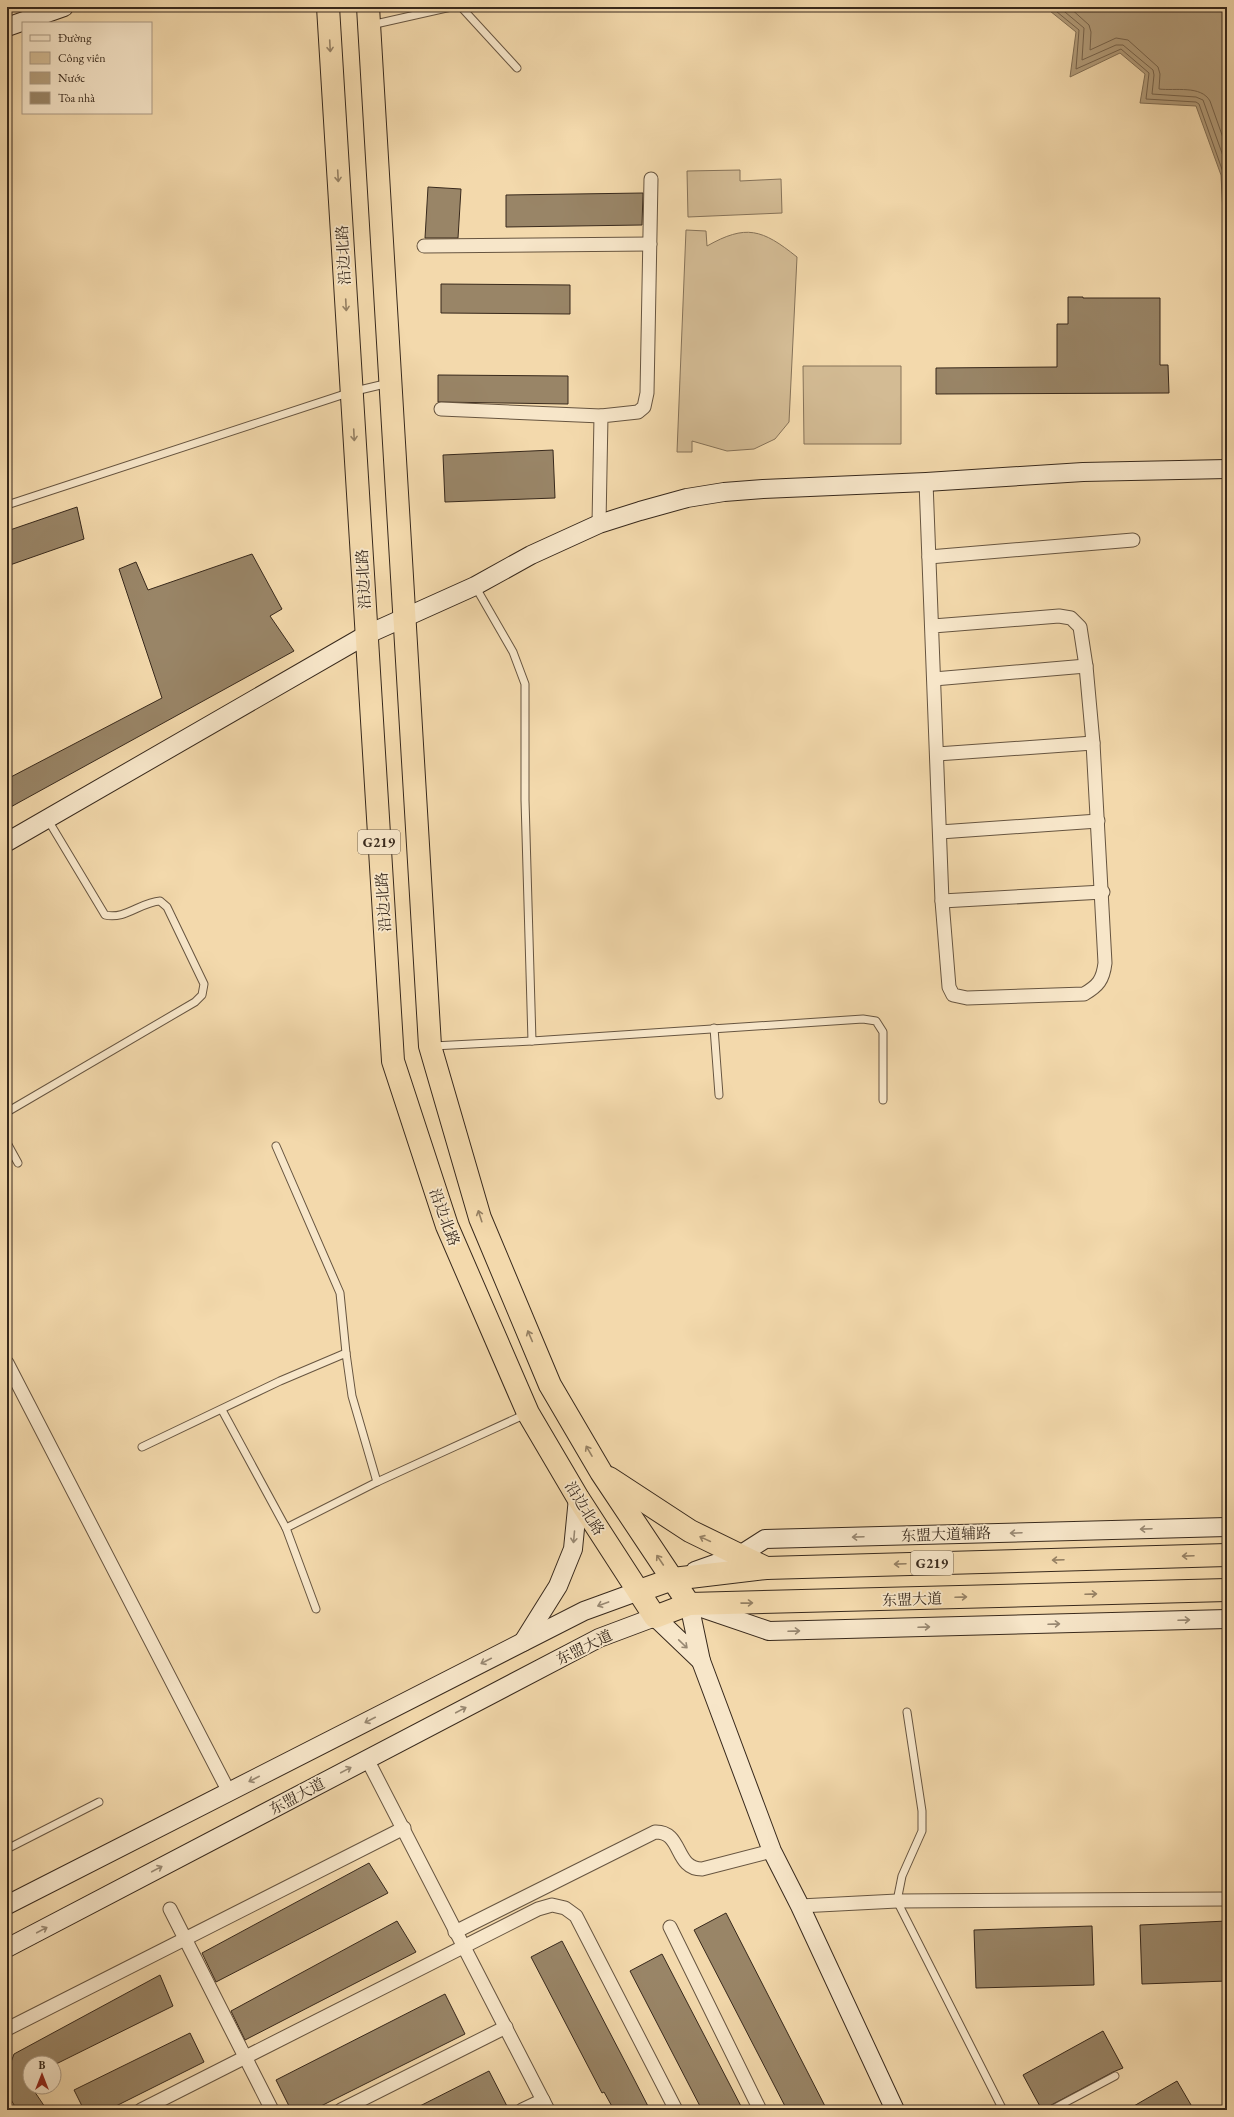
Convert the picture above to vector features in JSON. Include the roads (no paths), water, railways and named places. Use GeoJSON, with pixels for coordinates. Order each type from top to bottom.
{"type":"FeatureCollection","features":[{"type":"Feature","properties":{"kind":"highway","name":"沿边北路"},"geometry":{"type":"LineString","coordinates":[[328,7],[393,1061],[447,1226],[528,1413],[578,1498],[655,1617]]}},
{"type":"Feature","properties":{"kind":"highway","name":"G219"},"geometry":{"type":"LineString","coordinates":[[368,16],[406,617],[430,1046],[480,1218],[550,1385],[600,1472],[689,1604]]}},
{"type":"Feature","properties":{"kind":"highway"},"geometry":{"type":"LineString","coordinates":[[600,1472],[690,1531],[766,1568]]}},
{"type":"Feature","properties":{"kind":"highway","name":"东盟大道"},"geometry":{"type":"LineString","coordinates":[[639,1591],[673,1579],[766,1568],[1227,1555]]}},
{"type":"Feature","properties":{"kind":"highway","name":"东盟大道"},"geometry":{"type":"LineString","coordinates":[[655,1617],[689,1604],[1227,1590]]}},
{"type":"Feature","properties":{"kind":"street"},"geometry":{"type":"LineString","coordinates":[[7,27],[64,7]]}},
{"type":"Feature","properties":{"kind":"street"},"geometry":{"type":"LineString","coordinates":[[441,409],[601,416],[631,414],[638,412],[644,407],[648,379],[651,179]]}},
{"type":"Feature","properties":{"kind":"street"},"geometry":{"type":"LineString","coordinates":[[424,246],[650,244]]}},
{"type":"Feature","properties":{"kind":"street"},"geometry":{"type":"LineString","coordinates":[[599,524],[601,416]]}},
{"type":"Feature","properties":{"kind":"street"},"geometry":{"type":"LineString","coordinates":[[7,842],[48,820],[366,635],[474,586],[530,555],[599,524],[687,498],[724,492],[926,482],[1083,472],[1227,469]]}},
{"type":"Feature","properties":{"kind":"street"},"geometry":{"type":"LineString","coordinates":[[926,482],[942,901],[949,987],[953,995],[967,998],[1084,994],[1097,987],[1103,978],[1105,963],[1103,892],[1093,743],[1086,666],[1080,627],[1071,618],[1058,616],[932,626]]}},
{"type":"Feature","properties":{"kind":"street"},"geometry":{"type":"LineString","coordinates":[[929,557],[1133,540]]}},
{"type":"Feature","properties":{"kind":"street"},"geometry":{"type":"LineString","coordinates":[[934,679],[1086,666]]}},
{"type":"Feature","properties":{"kind":"street"},"geometry":{"type":"LineString","coordinates":[[937,754],[1093,743]]}},
{"type":"Feature","properties":{"kind":"street"},"geometry":{"type":"LineString","coordinates":[[940,832],[1098,821]]}},
{"type":"Feature","properties":{"kind":"street"},"geometry":{"type":"LineString","coordinates":[[942,901],[1103,892]]}},
{"type":"Feature","properties":{"kind":"street"},"geometry":{"type":"LineString","coordinates":[[7,1364],[229,1792]]}},
{"type":"Feature","properties":{"kind":"street"},"geometry":{"type":"LineString","coordinates":[[522,1643],[558,1586],[573,1549],[578,1498]]}},
{"type":"Feature","properties":{"kind":"street","name":"东盟大道辅路"},"geometry":{"type":"LineString","coordinates":[[673,1579],[740,1555],[765,1539],[1227,1527]]}},
{"type":"Feature","properties":{"kind":"street","name":"东盟大道"},"geometry":{"type":"LineString","coordinates":[[7,1905],[584,1611],[639,1591]]}},
{"type":"Feature","properties":{"kind":"street"},"geometry":{"type":"LineString","coordinates":[[689,1604],[769,1631],[1227,1619]]}},
{"type":"Feature","properties":{"kind":"street"},"geometry":{"type":"LineString","coordinates":[[689,1604],[701,1661],[772,1851],[800,1906],[895,2110]]}},
{"type":"Feature","properties":{"kind":"street"},"geometry":{"type":"LineString","coordinates":[[655,1617],[701,1661]]}},
{"type":"Feature","properties":{"kind":"street","name":"东盟大道"},"geometry":{"type":"LineString","coordinates":[[7,1948],[599,1638],[655,1617]]}},
{"type":"Feature","properties":{"kind":"street"},"geometry":{"type":"LineString","coordinates":[[368,1759],[455,1932],[506,2027],[545,2105],[522,2110]]}},
{"type":"Feature","properties":{"kind":"street"},"geometry":{"type":"LineString","coordinates":[[7,2029],[404,1828]]}},
{"type":"Feature","properties":{"kind":"street"},"geometry":{"type":"LineString","coordinates":[[455,1932],[655,1832],[662,1832],[670,1836],[688,1867],[695,1869],[702,1869],[772,1851]]}},
{"type":"Feature","properties":{"kind":"street"},"geometry":{"type":"LineString","coordinates":[[800,1906],[896,1901],[1227,1899]]}},
{"type":"Feature","properties":{"kind":"street"},"geometry":{"type":"LineString","coordinates":[[141,2110],[463,1946],[538,1909],[552,1905],[565,1908],[576,1916],[676,2110]]}},
{"type":"Feature","properties":{"kind":"street"},"geometry":{"type":"LineString","coordinates":[[170,1909],[272,2110]]}},
{"type":"Feature","properties":{"kind":"street"},"geometry":{"type":"LineString","coordinates":[[670,1927],[760,2110]]}},
{"type":"Feature","properties":{"kind":"street"},"geometry":{"type":"LineString","coordinates":[[342,2110],[506,2027]]}},
{"type":"Feature","properties":{"kind":"lane"},"geometry":{"type":"LineString","coordinates":[[368,16],[451,7]]}},
{"type":"Feature","properties":{"kind":"lane"},"geometry":{"type":"LineString","coordinates":[[461,7],[517,68]]}},
{"type":"Feature","properties":{"kind":"lane"},"geometry":{"type":"LineString","coordinates":[[7,505],[351,392],[391,382]]}},
{"type":"Feature","properties":{"kind":"lane"},"geometry":{"type":"LineString","coordinates":[[474,586],[513,652],[525,684],[525,800],[532,1041]]}},
{"type":"Feature","properties":{"kind":"lane"},"geometry":{"type":"LineString","coordinates":[[7,1112],[195,1002],[202,995],[204,984],[167,907],[160,901],[149,902],[123,915],[113,917],[105,915],[48,820]]}},
{"type":"Feature","properties":{"kind":"lane"},"geometry":{"type":"LineString","coordinates":[[430,1046],[532,1041],[863,1019],[876,1021],[882,1032],[883,1100]]}},
{"type":"Feature","properties":{"kind":"lane"},"geometry":{"type":"LineString","coordinates":[[714,1028],[719,1095]]}},
{"type":"Feature","properties":{"kind":"lane"},"geometry":{"type":"LineString","coordinates":[[7,1143],[18,1163]]}},
{"type":"Feature","properties":{"kind":"lane"},"geometry":{"type":"LineString","coordinates":[[276,1146],[340,1293],[343,1308],[346,1353],[352,1396],[377,1482]]}},
{"type":"Feature","properties":{"kind":"lane"},"geometry":{"type":"LineString","coordinates":[[142,1447],[280,1381],[346,1353]]}},
{"type":"Feature","properties":{"kind":"lane"},"geometry":{"type":"LineString","coordinates":[[222,1410],[286,1528],[316,1609]]}},
{"type":"Feature","properties":{"kind":"lane"},"geometry":{"type":"LineString","coordinates":[[286,1528],[377,1482],[528,1413]]}},
{"type":"Feature","properties":{"kind":"lane"},"geometry":{"type":"LineString","coordinates":[[907,1712],[922,1811],[922,1831],[902,1876],[896,1901],[1003,2110]]}},
{"type":"Feature","properties":{"kind":"lane"},"geometry":{"type":"LineString","coordinates":[[7,1849],[100,1802]]}},
{"type":"Feature","properties":{"kind":"lane"},"geometry":{"type":"LineString","coordinates":[[1050,2110],[1115,2076]]}},
{"type":"Feature","properties":{"kind":"water"},"geometry":{"type":"Polygon","coordinates":[[[1045,7],[1227,7],[1227,234],[1224,233],[1221,175],[1196,106],[1140,103],[1145,74],[1120,53],[1070,77],[1076,32],[1045,7]]]}}]}
